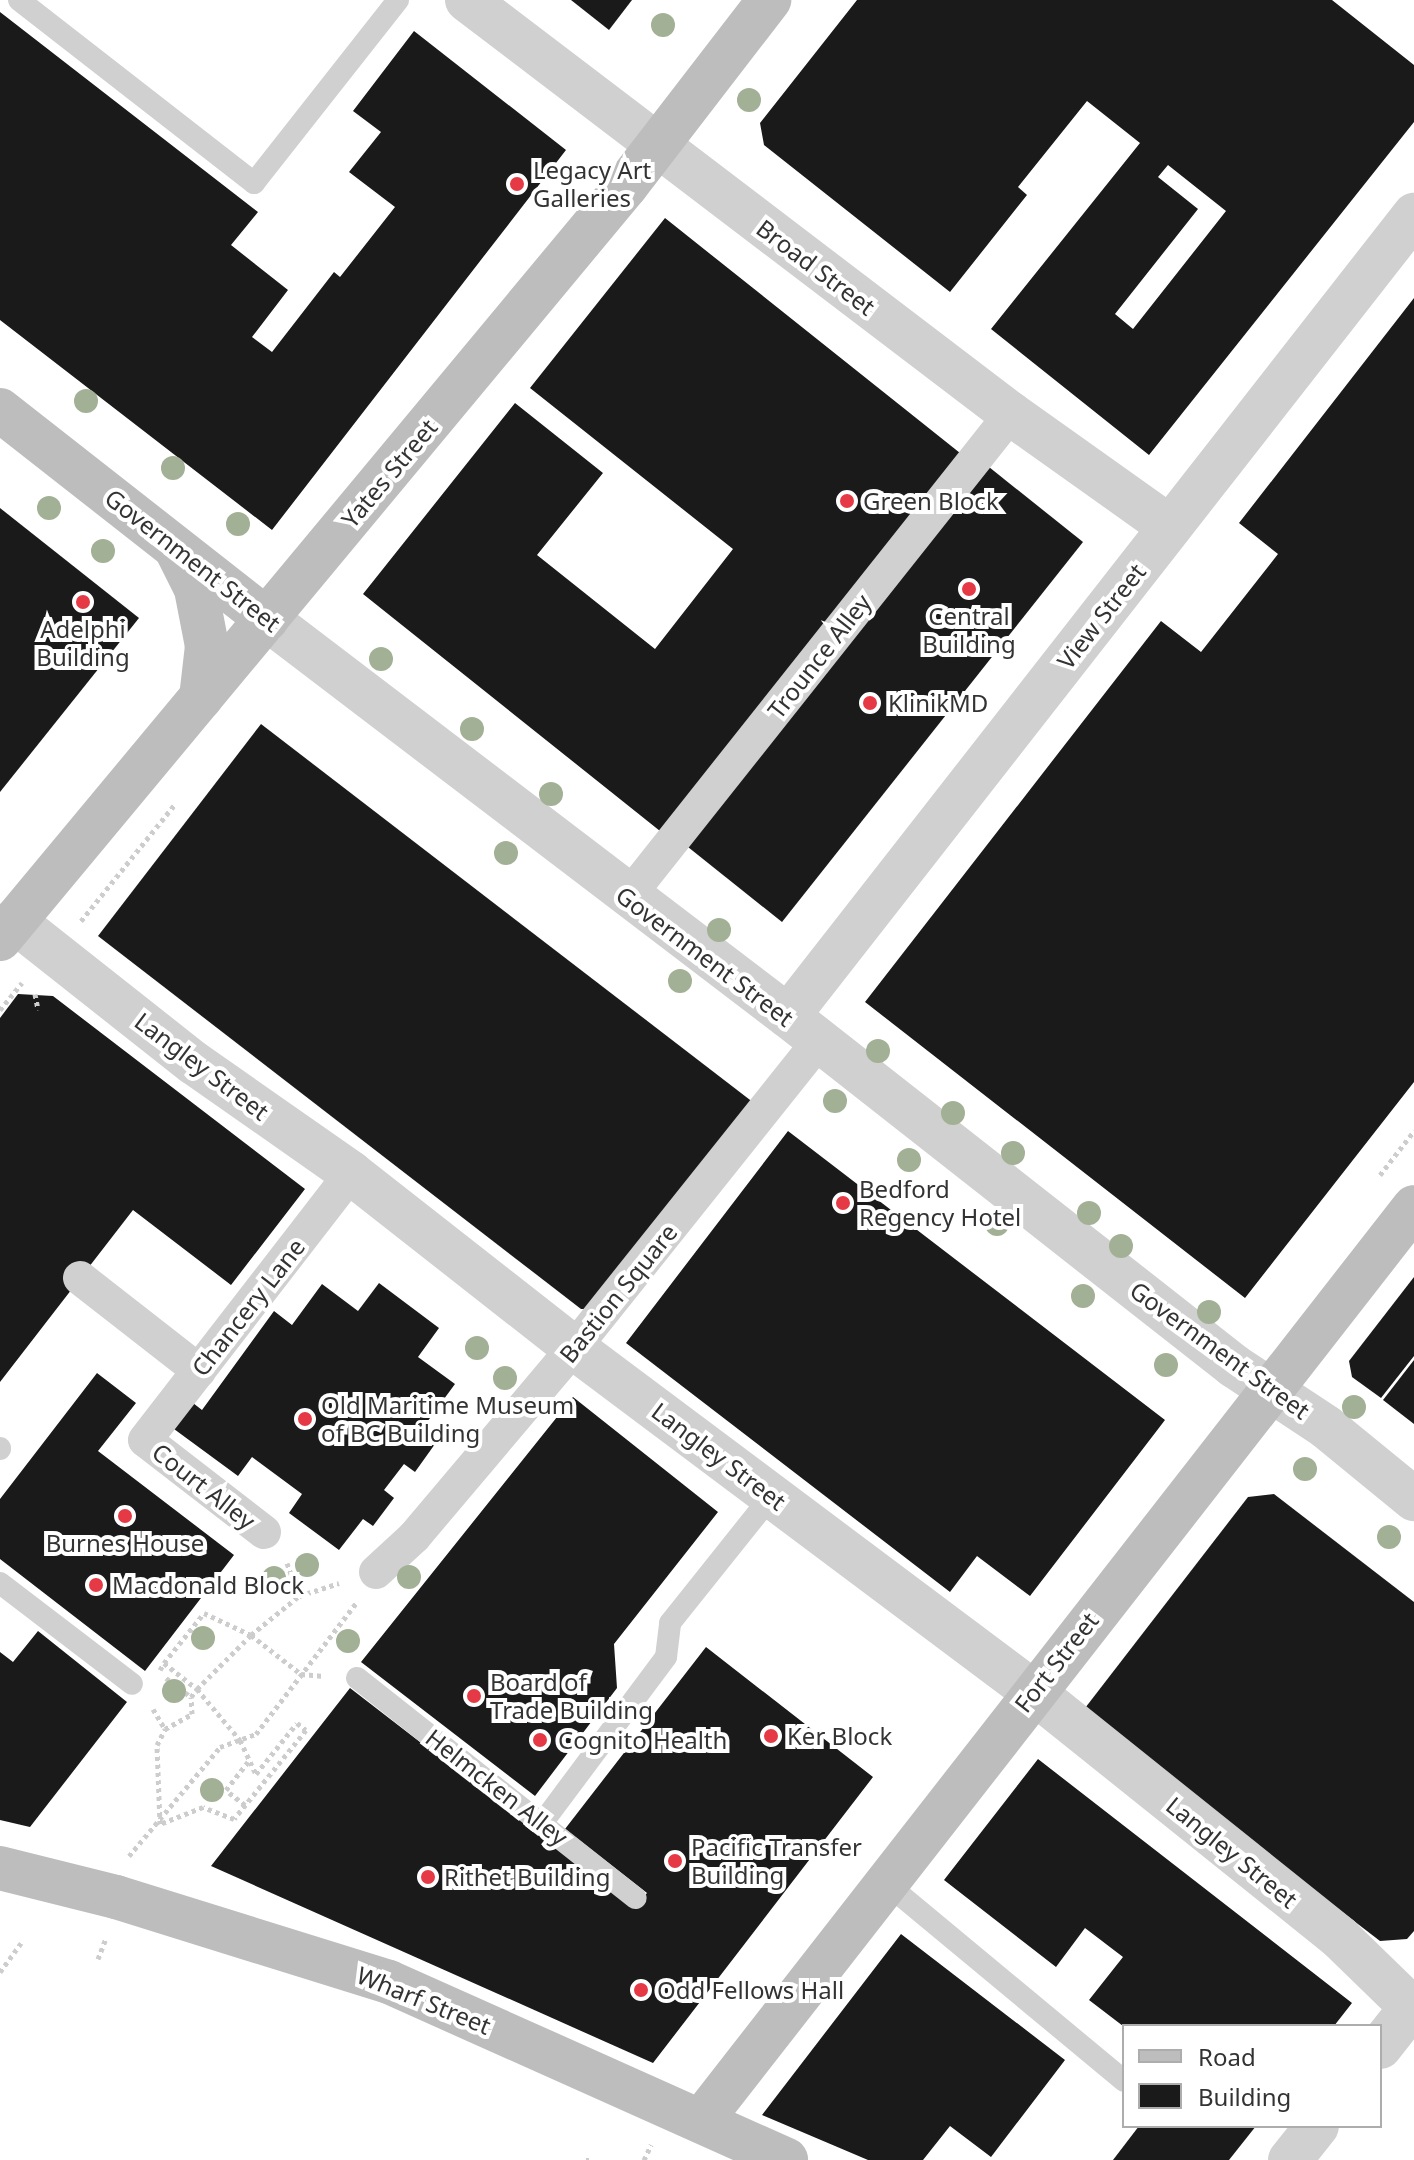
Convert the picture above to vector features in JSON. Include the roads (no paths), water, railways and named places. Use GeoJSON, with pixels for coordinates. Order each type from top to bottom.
{"type":"FeatureCollection","features":[{"type":"Feature","properties":{"kind":"main road","name":"Yates Street"},"geometry":{"type":"LineString","coordinates":[[7,930],[658,147],[769,0]]}},
{"type":"Feature","properties":{"kind":"main road","name":"Government Street"},"geometry":{"type":"LineString","coordinates":[[0,410],[267,619]]}},
{"type":"Feature","properties":{"kind":"main road"},"geometry":{"type":"LineString","coordinates":[[175,547],[196,589],[207,646],[201,698]]}},
{"type":"Feature","properties":{"kind":"main road","name":"Fort Street"},"geometry":{"type":"LineString","coordinates":[[701,2121],[887,1884],[1032,1691],[1414,1207]]}},
{"type":"Feature","properties":{"kind":"main road","name":"Wharf Street"},"geometry":{"type":"LineString","coordinates":[[0,1868],[116,1897],[389,1982],[786,2160]]}},
{"type":"Feature","properties":{"kind":"street","name":"Broad Street"},"geometry":{"type":"LineString","coordinates":[[467,0],[1011,414],[1170,527]]}},
{"type":"Feature","properties":{"kind":"street","name":"View Street"},"geometry":{"type":"LineString","coordinates":[[803,1029],[1170,527],[1414,215]]}},
{"type":"Feature","properties":{"kind":"street","name":"Trounce Alley"},"geometry":{"type":"LineString","coordinates":[[627,898],[1011,414]]}},
{"type":"Feature","properties":{"kind":"street","name":"Government Street"},"geometry":{"type":"LineString","coordinates":[[267,619],[1270,1390],[1326,1427],[1414,1499]]}},
{"type":"Feature","properties":{"kind":"street","name":"Langley Street"},"geometry":{"type":"LineString","coordinates":[[7,930],[55,953],[194,1063],[351,1173],[574,1348],[1032,1691],[1340,1938],[1413,2005]]}},
{"type":"Feature","properties":{"kind":"street","name":"Bastion Square"},"geometry":{"type":"LineString","coordinates":[[376,1572],[414,1537],[574,1348],[803,1029]]}},
{"type":"Feature","properties":{"kind":"street","name":"Chancery Lane"},"geometry":{"type":"LineString","coordinates":[[145,1440],[351,1173]]}},
{"type":"Feature","properties":{"kind":"street"},"geometry":{"type":"LineString","coordinates":[[80,1278],[199,1371]]}},
{"type":"Feature","properties":{"kind":"street","name":"Court Alley"},"geometry":{"type":"LineString","coordinates":[[145,1440],[264,1532]]}},
{"type":"Feature","properties":{"kind":"street"},"geometry":{"type":"LineString","coordinates":[[1382,2044],[1413,2005]]}},
{"type":"Feature","properties":{"kind":"street"},"geometry":{"type":"LineString","coordinates":[[1290,2160],[1315,2128]]}},
{"type":"Feature","properties":{"kind":"lane"},"geometry":{"type":"LineString","coordinates":[[19,0],[254,183],[398,0]]}},
{"type":"Feature","properties":{"kind":"lane"},"geometry":{"type":"LineString","coordinates":[[543,1822],[666,1657],[670,1623],[772,1495]]}},
{"type":"Feature","properties":{"kind":"lane"},"geometry":{"type":"LineString","coordinates":[[0,1583],[132,1684]]}},
{"type":"Feature","properties":{"kind":"lane","name":"Helmcken Alley"},"geometry":{"type":"LineString","coordinates":[[357,1678],[636,1898]]}},
{"type":"Feature","properties":{"kind":"lane"},"geometry":{"type":"LineString","coordinates":[[887,1884],[1122,2079]]}},
{"type":"Feature","properties":{"kind":"place","name":"Legacy Art Galleries"},"geometry":{"type":"Point","coordinates":[517,184]}},
{"type":"Feature","properties":{"kind":"place","name":"Green Block"},"geometry":{"type":"Point","coordinates":[847,501]}},
{"type":"Feature","properties":{"kind":"place","name":"Central Building"},"geometry":{"type":"Point","coordinates":[969,589]}},
{"type":"Feature","properties":{"kind":"place","name":"Adelphi Building"},"geometry":{"type":"Point","coordinates":[83,602]}},
{"type":"Feature","properties":{"kind":"place","name":"KlinikMD"},"geometry":{"type":"Point","coordinates":[870,703]}},
{"type":"Feature","properties":{"kind":"place","name":"Bedford Regency Hotel"},"geometry":{"type":"Point","coordinates":[843,1203]}},
{"type":"Feature","properties":{"kind":"place","name":"Old Maritime Museum of BC Building"},"geometry":{"type":"Point","coordinates":[305,1419]}},
{"type":"Feature","properties":{"kind":"place","name":"Burnes House"},"geometry":{"type":"Point","coordinates":[125,1516]}},
{"type":"Feature","properties":{"kind":"place","name":"Macdonald Block"},"geometry":{"type":"Point","coordinates":[96,1585]}},
{"type":"Feature","properties":{"kind":"place","name":"Board of Trade Building"},"geometry":{"type":"Point","coordinates":[474,1696]}},
{"type":"Feature","properties":{"kind":"place","name":"Ker Block"},"geometry":{"type":"Point","coordinates":[771,1736]}},
{"type":"Feature","properties":{"kind":"place","name":"Cognito Health"},"geometry":{"type":"Point","coordinates":[540,1740]}},
{"type":"Feature","properties":{"kind":"place","name":"Pacific Transfer Building"},"geometry":{"type":"Point","coordinates":[675,1861]}},
{"type":"Feature","properties":{"kind":"place","name":"Rithet Building"},"geometry":{"type":"Point","coordinates":[428,1877]}},
{"type":"Feature","properties":{"kind":"place","name":"Odd Fellows Hall"},"geometry":{"type":"Point","coordinates":[641,1990]}}]}
